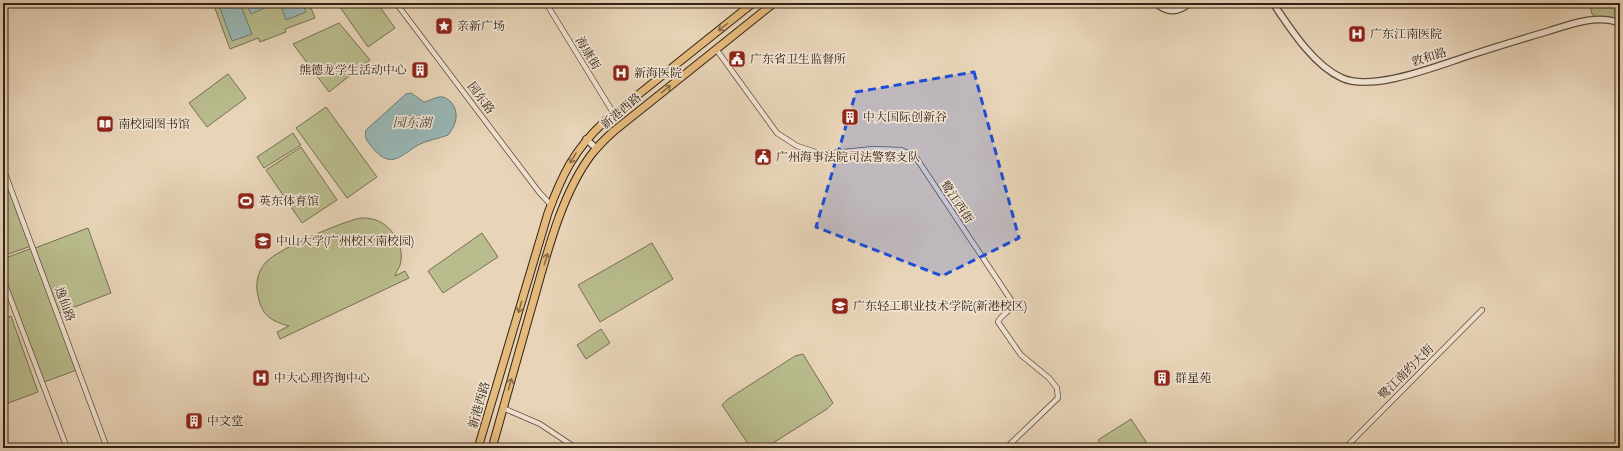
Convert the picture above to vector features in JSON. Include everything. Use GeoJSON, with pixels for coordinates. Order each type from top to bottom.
{"type":"FeatureCollection","features":[{"type":"Feature","properties":{"kind":"main road","name":"新港西路"},"geometry":{"type":"LineString","coordinates":[[478,448],[528,277],[551,205],[567,169],[586,139],[614,114],[753,3]]}},
{"type":"Feature","properties":{"kind":"main road","name":"新港西路"},"geometry":{"type":"LineString","coordinates":[[492,448],[540,280],[564,205],[580,173],[596,148],[624,123],[774,3]]}},
{"type":"Feature","properties":{"kind":"street","name":"园东路"},"geometry":{"type":"LineString","coordinates":[[396,3],[551,205]]}},
{"type":"Feature","properties":{"kind":"street","name":"海康街"},"geometry":{"type":"LineString","coordinates":[[546,3],[614,114]]}},
{"type":"Feature","properties":{"kind":"street"},"geometry":{"type":"LineString","coordinates":[[1156,3],[1161,8],[1172,12],[1190,3]]}},
{"type":"Feature","properties":{"kind":"street","name":"敦和路"},"geometry":{"type":"LineString","coordinates":[[1273,3],[1298,38],[1318,61],[1342,78],[1356,82],[1378,81],[1402,76],[1586,21],[1604,20],[1620,23]]}},
{"type":"Feature","properties":{"kind":"street","name":"鹭江西街"},"geometry":{"type":"LineString","coordinates":[[716,49],[777,132],[797,146],[822,154],[880,149],[901,150],[915,156],[1012,303],[1012,308],[999,319],[998,322],[1021,355],[1049,378],[1057,388],[1058,398],[1006,448]]}},
{"type":"Feature","properties":{"kind":"street"},"geometry":{"type":"LineString","coordinates":[[586,139],[596,148]]}},
{"type":"Feature","properties":{"kind":"street","name":"逸仙路"},"geometry":{"type":"LineString","coordinates":[[3,168],[107,448]]}},
{"type":"Feature","properties":{"kind":"street"},"geometry":{"type":"LineString","coordinates":[[528,277],[540,280]]}},
{"type":"Feature","properties":{"kind":"street"},"geometry":{"type":"LineString","coordinates":[[3,279],[67,448]]}},
{"type":"Feature","properties":{"kind":"street","name":"鹭江南约大街"},"geometry":{"type":"LineString","coordinates":[[1345,448],[1482,310]]}},
{"type":"Feature","properties":{"kind":"street"},"geometry":{"type":"LineString","coordinates":[[503,408],[540,424],[576,448]]}},
{"type":"Feature","properties":{"kind":"highlighted area"},"geometry":{"type":"Polygon","coordinates":[[[974,72],[1019,238],[942,276],[816,227],[856,92],[974,72]]]}},
{"type":"Feature","properties":{"kind":"green space"},"geometry":{"type":"Polygon","coordinates":[[[213,3],[309,3],[315,18],[285,29],[286,32],[260,42],[258,38],[230,49],[213,3]]]}},
{"type":"Feature","properties":{"kind":"green space"},"geometry":{"type":"Polygon","coordinates":[[[337,3],[377,3],[395,28],[368,47],[337,3]]]}},
{"type":"Feature","properties":{"kind":"green space"},"geometry":{"type":"Polygon","coordinates":[[[1589,3],[1620,3],[1620,22],[1597,18],[1592,14],[1589,3]]]}},
{"type":"Feature","properties":{"kind":"green space"},"geometry":{"type":"Polygon","coordinates":[[[339,23],[370,60],[329,92],[293,44],[339,23]]]}},
{"type":"Feature","properties":{"kind":"green space"},"geometry":{"type":"Polygon","coordinates":[[[228,74],[246,98],[207,127],[189,103],[228,74]]]}},
{"type":"Feature","properties":{"kind":"green space"},"geometry":{"type":"Polygon","coordinates":[[[326,107],[377,177],[347,198],[296,128],[326,107]]]}},
{"type":"Feature","properties":{"kind":"green space"},"geometry":{"type":"Polygon","coordinates":[[[293,133],[301,145],[264,168],[257,157],[293,133]]]}},
{"type":"Feature","properties":{"kind":"green space"},"geometry":{"type":"Polygon","coordinates":[[[301,147],[337,200],[302,223],[266,170],[301,147]]]}},
{"type":"Feature","properties":{"kind":"green space"},"geometry":{"type":"Polygon","coordinates":[[[4,175],[31,246],[3,256],[3,176],[4,175]]]}},
{"type":"Feature","properties":{"kind":"green space"},"geometry":{"type":"Polygon","coordinates":[[[360,218],[379,221],[391,230],[399,243],[401,250],[400,265],[395,276],[405,271],[409,278],[280,339],[277,332],[289,326],[270,318],[263,311],[258,295],[257,280],[263,266],[273,256],[296,243],[325,230],[360,218]]]}},
{"type":"Feature","properties":{"kind":"green space"},"geometry":{"type":"Polygon","coordinates":[[[88,228],[111,293],[59,313],[35,248],[88,228]]]}},
{"type":"Feature","properties":{"kind":"green space"},"geometry":{"type":"Polygon","coordinates":[[[482,233],[498,257],[443,293],[428,271],[482,233]]]}},
{"type":"Feature","properties":{"kind":"green space"},"geometry":{"type":"Polygon","coordinates":[[[652,243],[673,279],[600,322],[578,285],[652,243]]]}},
{"type":"Feature","properties":{"kind":"green space"},"geometry":{"type":"Polygon","coordinates":[[[32,248],[77,370],[44,382],[3,275],[3,259],[32,248]]]}},
{"type":"Feature","properties":{"kind":"green space"},"geometry":{"type":"Polygon","coordinates":[[[11,316],[38,392],[3,405],[3,319],[11,316]]]}},
{"type":"Feature","properties":{"kind":"green space"},"geometry":{"type":"Polygon","coordinates":[[[601,329],[610,343],[586,359],[577,345],[601,329]]]}},
{"type":"Feature","properties":{"kind":"green space"},"geometry":{"type":"Polygon","coordinates":[[[803,354],[833,403],[827,409],[765,448],[751,448],[722,405],[728,399],[795,356],[803,354]]]}},
{"type":"Feature","properties":{"kind":"green space"},"geometry":{"type":"Polygon","coordinates":[[[1131,419],[1150,448],[1103,448],[1098,440],[1131,419]]]}},
{"type":"Feature","properties":{"kind":"water"},"geometry":{"type":"Polygon","coordinates":[[[218,3],[240,3],[252,34],[232,41],[218,3]]]}},
{"type":"Feature","properties":{"kind":"water"},"geometry":{"type":"Polygon","coordinates":[[[246,3],[265,3],[267,7],[251,14],[246,3]]]}},
{"type":"Feature","properties":{"kind":"water"},"geometry":{"type":"Polygon","coordinates":[[[280,3],[302,3],[306,12],[286,20],[280,3]]]}},
{"type":"Feature","properties":{"kind":"water","name":"园东湖"},"geometry":{"type":"Polygon","coordinates":[[[411,93],[424,102],[435,98],[444,97],[454,106],[456,115],[455,123],[448,135],[421,143],[400,157],[394,159],[384,158],[368,142],[365,132],[406,94],[411,93]]]}},
{"type":"Feature","properties":{"kind":"place","name":"亲新广场"},"geometry":{"type":"Point","coordinates":[444,26]}},
{"type":"Feature","properties":{"kind":"place","name":"广东江南医院"},"geometry":{"type":"Point","coordinates":[1357,34]}},
{"type":"Feature","properties":{"kind":"place","name":"广东省卫生监督所"},"geometry":{"type":"Point","coordinates":[737,59]}},
{"type":"Feature","properties":{"kind":"place","name":"熊德龙学生活动中心"},"geometry":{"type":"Point","coordinates":[420,70]}},
{"type":"Feature","properties":{"kind":"place","name":"新海医院"},"geometry":{"type":"Point","coordinates":[621,73]}},
{"type":"Feature","properties":{"kind":"place","name":"中大国际创新谷"},"geometry":{"type":"Point","coordinates":[850,117]}},
{"type":"Feature","properties":{"kind":"place","name":"南校园图书馆"},"geometry":{"type":"Point","coordinates":[105,124]}},
{"type":"Feature","properties":{"kind":"place","name":"广州海事法院司法警察支队"},"geometry":{"type":"Point","coordinates":[763,157]}},
{"type":"Feature","properties":{"kind":"place","name":"英东体育馆"},"geometry":{"type":"Point","coordinates":[246,201]}},
{"type":"Feature","properties":{"kind":"place","name":"中山大学(广州校区南校园)"},"geometry":{"type":"Point","coordinates":[263,241]}},
{"type":"Feature","properties":{"kind":"place","name":"广东轻工职业技术学院(新港校区)"},"geometry":{"type":"Point","coordinates":[840,306]}},
{"type":"Feature","properties":{"kind":"place","name":"中大心理咨询中心"},"geometry":{"type":"Point","coordinates":[261,378]}},
{"type":"Feature","properties":{"kind":"place","name":"群星苑"},"geometry":{"type":"Point","coordinates":[1162,378]}},
{"type":"Feature","properties":{"kind":"place","name":"中文堂"},"geometry":{"type":"Point","coordinates":[194,421]}}]}
